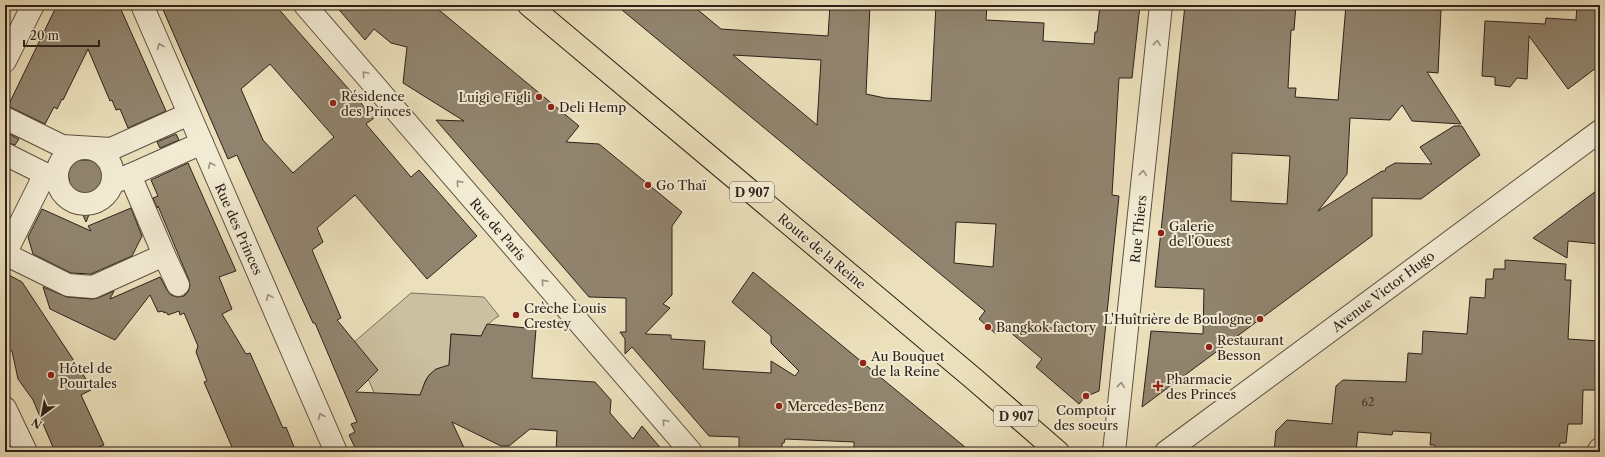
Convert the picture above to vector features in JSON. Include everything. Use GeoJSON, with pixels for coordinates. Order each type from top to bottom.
{"type":"FeatureCollection","features":[{"type":"Feature","properties":{"kind":"main road","name":"Route de la Reine"},"geometry":{"type":"LineString","coordinates":[[529,5],[974,379],[1058,452]]}},
{"type":"Feature","properties":{"kind":"street"},"geometry":{"type":"LineString","coordinates":[[5,61],[33,5]]}},
{"type":"Feature","properties":{"kind":"street","name":"Rue des Princes"},"geometry":{"type":"LineString","coordinates":[[142,5],[336,452]]}},
{"type":"Feature","properties":{"kind":"street","name":"Rue de Paris"},"geometry":{"type":"LineString","coordinates":[[305,5],[691,452]]}},
{"type":"Feature","properties":{"kind":"street","name":"Rue Thiers"},"geometry":{"type":"LineString","coordinates":[[1114,452],[1161,5]]}},
{"type":"Feature","properties":{"kind":"street"},"geometry":{"type":"LineString","coordinates":[[5,118],[62,146],[110,149],[189,114]]}},
{"type":"Feature","properties":{"kind":"street","name":"Avenue Victor Hugo"},"geometry":{"type":"LineString","coordinates":[[1166,452],[1600,130]]}},
{"type":"Feature","properties":{"kind":"street"},"geometry":{"type":"LineString","coordinates":[[5,154],[51,177],[69,200],[84,205],[92,204],[106,196],[122,179],[202,143]]}},
{"type":"Feature","properties":{"kind":"street"},"geometry":{"type":"LineString","coordinates":[[164,255],[93,287],[68,286],[5,254],[51,177],[67,154],[80,148],[88,148],[103,154],[122,179],[164,255],[178,285]]}},
{"type":"Feature","properties":{"kind":"street"},"geometry":{"type":"LineString","coordinates":[[5,408],[26,452]]}},
{"type":"Feature","properties":{"kind":"shaded area"},"geometry":{"type":"Polygon","coordinates":[[[411,293],[484,297],[499,316],[489,324],[482,336],[451,334],[449,367],[437,370],[429,375],[424,383],[422,395],[401,394],[400,413],[383,414],[353,343],[411,293]]]}},
{"type":"Feature","properties":{"kind":"building"},"geometry":{"type":"Polygon","coordinates":[[[57,5],[119,5],[166,111],[128,128],[120,109],[116,110],[112,100],[110,101],[88,49],[63,100],[62,99],[57,109],[54,107],[45,124],[8,106],[57,5]]]}},
{"type":"Feature","properties":{"kind":"building"},"geometry":{"type":"Polygon","coordinates":[[[161,5],[275,5],[374,118],[366,124],[411,177],[419,170],[477,236],[427,279],[355,195],[317,228],[323,242],[312,250],[341,318],[337,320],[378,370],[356,392],[420,395],[429,375],[436,369],[449,365],[451,334],[481,336],[487,324],[536,329],[532,378],[595,382],[611,400],[610,413],[633,439],[642,426],[664,452],[556,452],[557,431],[530,429],[509,446],[501,446],[452,422],[466,452],[357,452],[349,435],[355,432],[351,424],[357,422],[315,323],[313,323],[237,155],[228,159],[161,5]],[[270,64],[241,89],[263,140],[293,173],[334,137],[270,64]]]}},
{"type":"Feature","properties":{"kind":"building"},"geometry":{"type":"Polygon","coordinates":[[[335,5],[433,5],[579,126],[566,142],[599,144],[682,212],[672,226],[672,295],[663,304],[670,308],[645,334],[671,335],[671,339],[705,341],[703,369],[771,373],[771,361],[795,376],[799,371],[771,343],[771,336],[732,302],[753,272],[971,452],[854,452],[854,442],[785,439],[784,443],[782,443],[782,452],[739,452],[739,437],[709,436],[632,347],[625,354],[625,339],[620,332],[626,332],[626,298],[589,297],[436,120],[464,121],[403,83],[407,47],[391,43],[374,29],[365,40],[335,5]]]}},
{"type":"Feature","properties":{"kind":"building"},"geometry":{"type":"Polygon","coordinates":[[[616,5],[699,5],[698,10],[721,29],[828,36],[830,5],[870,5],[866,94],[885,98],[931,101],[936,5],[987,5],[986,20],[1044,23],[1043,41],[1094,44],[1100,5],[1140,5],[1132,78],[1119,78],[1112,195],[1119,196],[1099,391],[1085,397],[1079,404],[1036,367],[1042,359],[1003,326],[996,334],[979,319],[985,311],[616,5]],[[733,55],[817,125],[821,60],[733,55]],[[956,222],[954,263],[993,267],[996,224],[956,222]]]}},
{"type":"Feature","properties":{"kind":"building"},"geometry":{"type":"Polygon","coordinates":[[[1185,5],[1296,5],[1294,30],[1291,30],[1288,88],[1296,88],[1295,97],[1338,100],[1346,5],[1391,5],[1391,7],[1441,10],[1438,73],[1427,72],[1461,124],[1412,121],[1402,105],[1390,120],[1350,118],[1347,174],[1318,211],[1382,171],[1385,171],[1386,168],[1395,163],[1432,164],[1420,147],[1454,126],[1462,126],[1480,155],[1421,199],[1372,198],[1372,236],[1142,407],[1151,331],[1203,334],[1204,289],[1155,287],[1185,5]],[[1232,153],[1231,201],[1287,204],[1290,156],[1232,153]]]}},
{"type":"Feature","properties":{"kind":"building"},"geometry":{"type":"Polygon","coordinates":[[[1577,5],[1600,5],[1600,65],[1568,89],[1529,36],[1527,79],[1517,78],[1510,87],[1495,85],[1495,77],[1482,76],[1485,21],[1545,24],[1546,18],[1576,20],[1577,5]]]}},
{"type":"Feature","properties":{"kind":"building"},"geometry":{"type":"Polygon","coordinates":[[[5,132],[19,139],[15,145],[5,142],[5,132]]]}},
{"type":"Feature","properties":{"kind":"building"},"geometry":{"type":"Polygon","coordinates":[[[176,134],[179,140],[160,148],[157,142],[176,134]]]}},
{"type":"Feature","properties":{"kind":"building"},"geometry":{"type":"Polygon","coordinates":[[[78,160],[94,160],[103,172],[103,181],[86,222],[69,183],[67,173],[70,166],[78,160]]]}},
{"type":"Feature","properties":{"kind":"building"},"geometry":{"type":"Polygon","coordinates":[[[188,163],[236,271],[219,277],[232,309],[222,314],[246,354],[250,353],[283,428],[286,427],[296,452],[234,452],[204,382],[207,381],[196,352],[198,346],[184,313],[180,315],[179,311],[168,315],[163,311],[158,312],[150,295],[115,340],[50,309],[43,287],[67,297],[92,299],[114,291],[110,299],[160,277],[171,295],[177,297],[184,296],[188,292],[190,286],[189,280],[158,206],[157,208],[153,198],[158,196],[151,180],[188,163]]]}},
{"type":"Feature","properties":{"kind":"building"},"geometry":{"type":"Polygon","coordinates":[[[1600,188],[1600,244],[1568,241],[1567,258],[1533,238],[1600,188]]]}},
{"type":"Feature","properties":{"kind":"building"},"geometry":{"type":"Polygon","coordinates":[[[131,208],[142,236],[132,256],[91,274],[71,273],[33,254],[28,237],[42,209],[91,231],[88,226],[131,208]]]}},
{"type":"Feature","properties":{"kind":"building"},"geometry":{"type":"Polygon","coordinates":[[[1505,260],[1566,264],[1565,280],[1571,280],[1568,339],[1600,341],[1600,390],[1583,390],[1582,424],[1568,424],[1566,443],[1560,443],[1559,452],[1434,452],[1435,445],[1430,445],[1431,433],[1393,431],[1392,435],[1358,432],[1356,452],[1274,452],[1276,431],[1287,420],[1332,424],[1336,386],[1343,380],[1406,382],[1408,353],[1422,354],[1423,331],[1467,334],[1470,297],[1485,298],[1486,279],[1493,279],[1494,269],[1505,269],[1505,260]]]}},
{"type":"Feature","properties":{"kind":"building"},"geometry":{"type":"Polygon","coordinates":[[[5,273],[22,282],[86,379],[91,390],[81,395],[104,445],[99,447],[101,452],[55,452],[33,400],[18,379],[12,351],[5,348],[5,273]]]}},
{"type":"Feature","properties":{"kind":"place","name":"Luigi e Figli"},"geometry":{"type":"Point","coordinates":[539,97]}},
{"type":"Feature","properties":{"kind":"place","name":"Résidence des Princes"},"geometry":{"type":"Point","coordinates":[333,103]}},
{"type":"Feature","properties":{"kind":"place","name":"Deli Hemp"},"geometry":{"type":"Point","coordinates":[551,107]}},
{"type":"Feature","properties":{"kind":"place","name":"Go Thaï"},"geometry":{"type":"Point","coordinates":[648,185]}},
{"type":"Feature","properties":{"kind":"place","name":"Galerie de l'Ouest"},"geometry":{"type":"Point","coordinates":[1161,233]}},
{"type":"Feature","properties":{"kind":"place","name":"Crèche Louis Crestey"},"geometry":{"type":"Point","coordinates":[516,315]}},
{"type":"Feature","properties":{"kind":"place","name":"L'Huîtrière de Boulogne"},"geometry":{"type":"Point","coordinates":[1260,319]}},
{"type":"Feature","properties":{"kind":"place","name":"Bangkok factory"},"geometry":{"type":"Point","coordinates":[988,327]}},
{"type":"Feature","properties":{"kind":"place","name":"Restaurant Besson"},"geometry":{"type":"Point","coordinates":[1209,347]}},
{"type":"Feature","properties":{"kind":"place","name":"Au Bouquet de la Reine"},"geometry":{"type":"Point","coordinates":[863,363]}},
{"type":"Feature","properties":{"kind":"place","name":"Hôtel de Pourtales"},"geometry":{"type":"Point","coordinates":[51,375]}},
{"type":"Feature","properties":{"kind":"place","name":"Pharmacie des Princes"},"geometry":{"type":"Point","coordinates":[1158,386]}},
{"type":"Feature","properties":{"kind":"place","name":"Comptoir des soeurs"},"geometry":{"type":"Point","coordinates":[1086,396]}},
{"type":"Feature","properties":{"kind":"place","name":"Mercedes-Benz"},"geometry":{"type":"Point","coordinates":[779,406]}}]}
